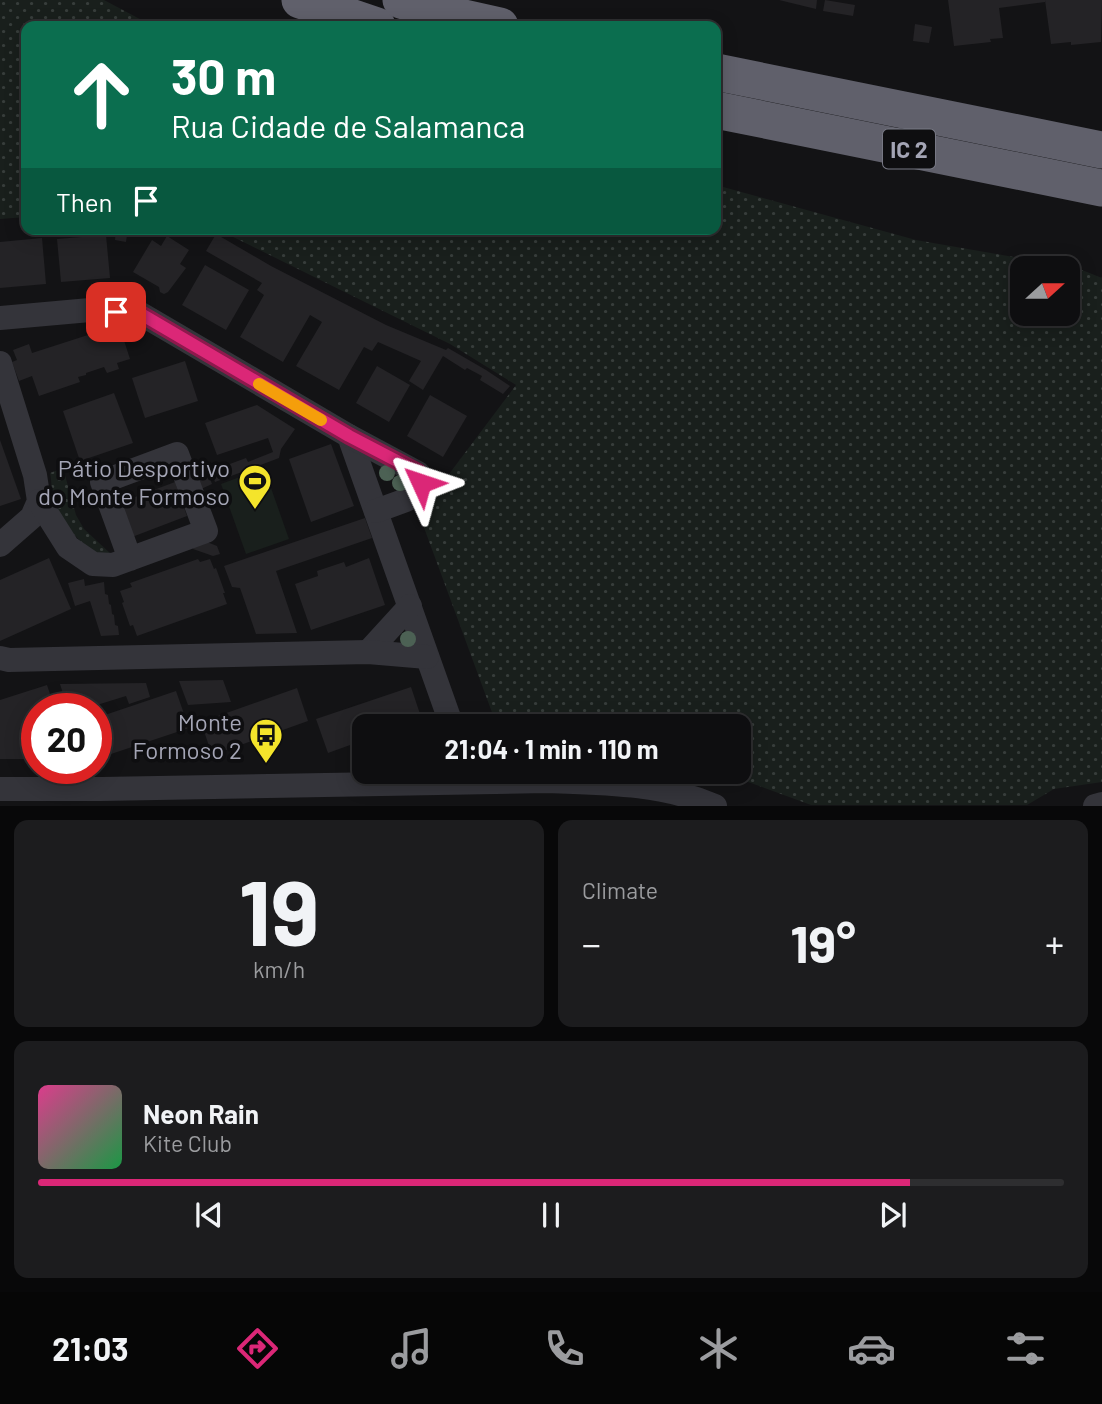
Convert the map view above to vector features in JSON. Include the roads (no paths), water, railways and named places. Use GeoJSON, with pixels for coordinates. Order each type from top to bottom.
{"type":"FeatureCollection","features":[{"type":"Feature","properties":{"kind":"highway"},"geometry":{"type":"LineString","coordinates":[[300,0],[362,21]]}},
{"type":"Feature","properties":{"kind":"highway"},"geometry":{"type":"LineString","coordinates":[[401,0],[446,15],[475,21]]}},
{"type":"Feature","properties":{"kind":"highway","name":"IC 2"},"geometry":{"type":"LineString","coordinates":[[721,73],[1102,150]]}},
{"type":"Feature","properties":{"kind":"highway","name":"IC 2"},"geometry":{"type":"LineString","coordinates":[[721,111],[1102,188]]}},
{"type":"Feature","properties":{"kind":"street"},"geometry":{"type":"LineString","coordinates":[[0,318],[90,310],[141,314],[349,436],[418,472],[421,483],[407,500],[376,511]]}},
{"type":"Feature","properties":{"kind":"street"},"geometry":{"type":"LineString","coordinates":[[0,363],[35,475],[39,501],[68,547],[93,564],[113,565],[130,559],[206,531],[177,454],[102,482],[130,559]]}},
{"type":"Feature","properties":{"kind":"street"},"geometry":{"type":"LineString","coordinates":[[349,436],[448,714]]}},
{"type":"Feature","properties":{"kind":"street"},"geometry":{"type":"LineString","coordinates":[[0,545],[32,517],[39,501]]}},
{"type":"Feature","properties":{"kind":"street"},"geometry":{"type":"LineString","coordinates":[[368,652],[410,606]]}},
{"type":"Feature","properties":{"kind":"street"},"geometry":{"type":"LineString","coordinates":[[0,658],[23,660],[368,652],[427,657]]}},
{"type":"Feature","properties":{"kind":"street"},"geometry":{"type":"LineString","coordinates":[[12,794],[101,789],[444,786],[548,781],[614,783],[665,791],[715,806]]}},
{"type":"Feature","properties":{"kind":"street"},"geometry":{"type":"LineString","coordinates":[[80,806],[101,789]]}},
{"type":"Feature","properties":{"kind":"street"},"geometry":{"type":"LineString","coordinates":[[1095,806],[1102,804]]}},
{"type":"Feature","properties":{"kind":"place","name":"Pátio Desportivo do Monte Formoso"},"geometry":{"type":"Point","coordinates":[255,511]}},
{"type":"Feature","properties":{"kind":"place","name":"Monte Formoso 2"},"geometry":{"type":"Point","coordinates":[266,765]}}]}
